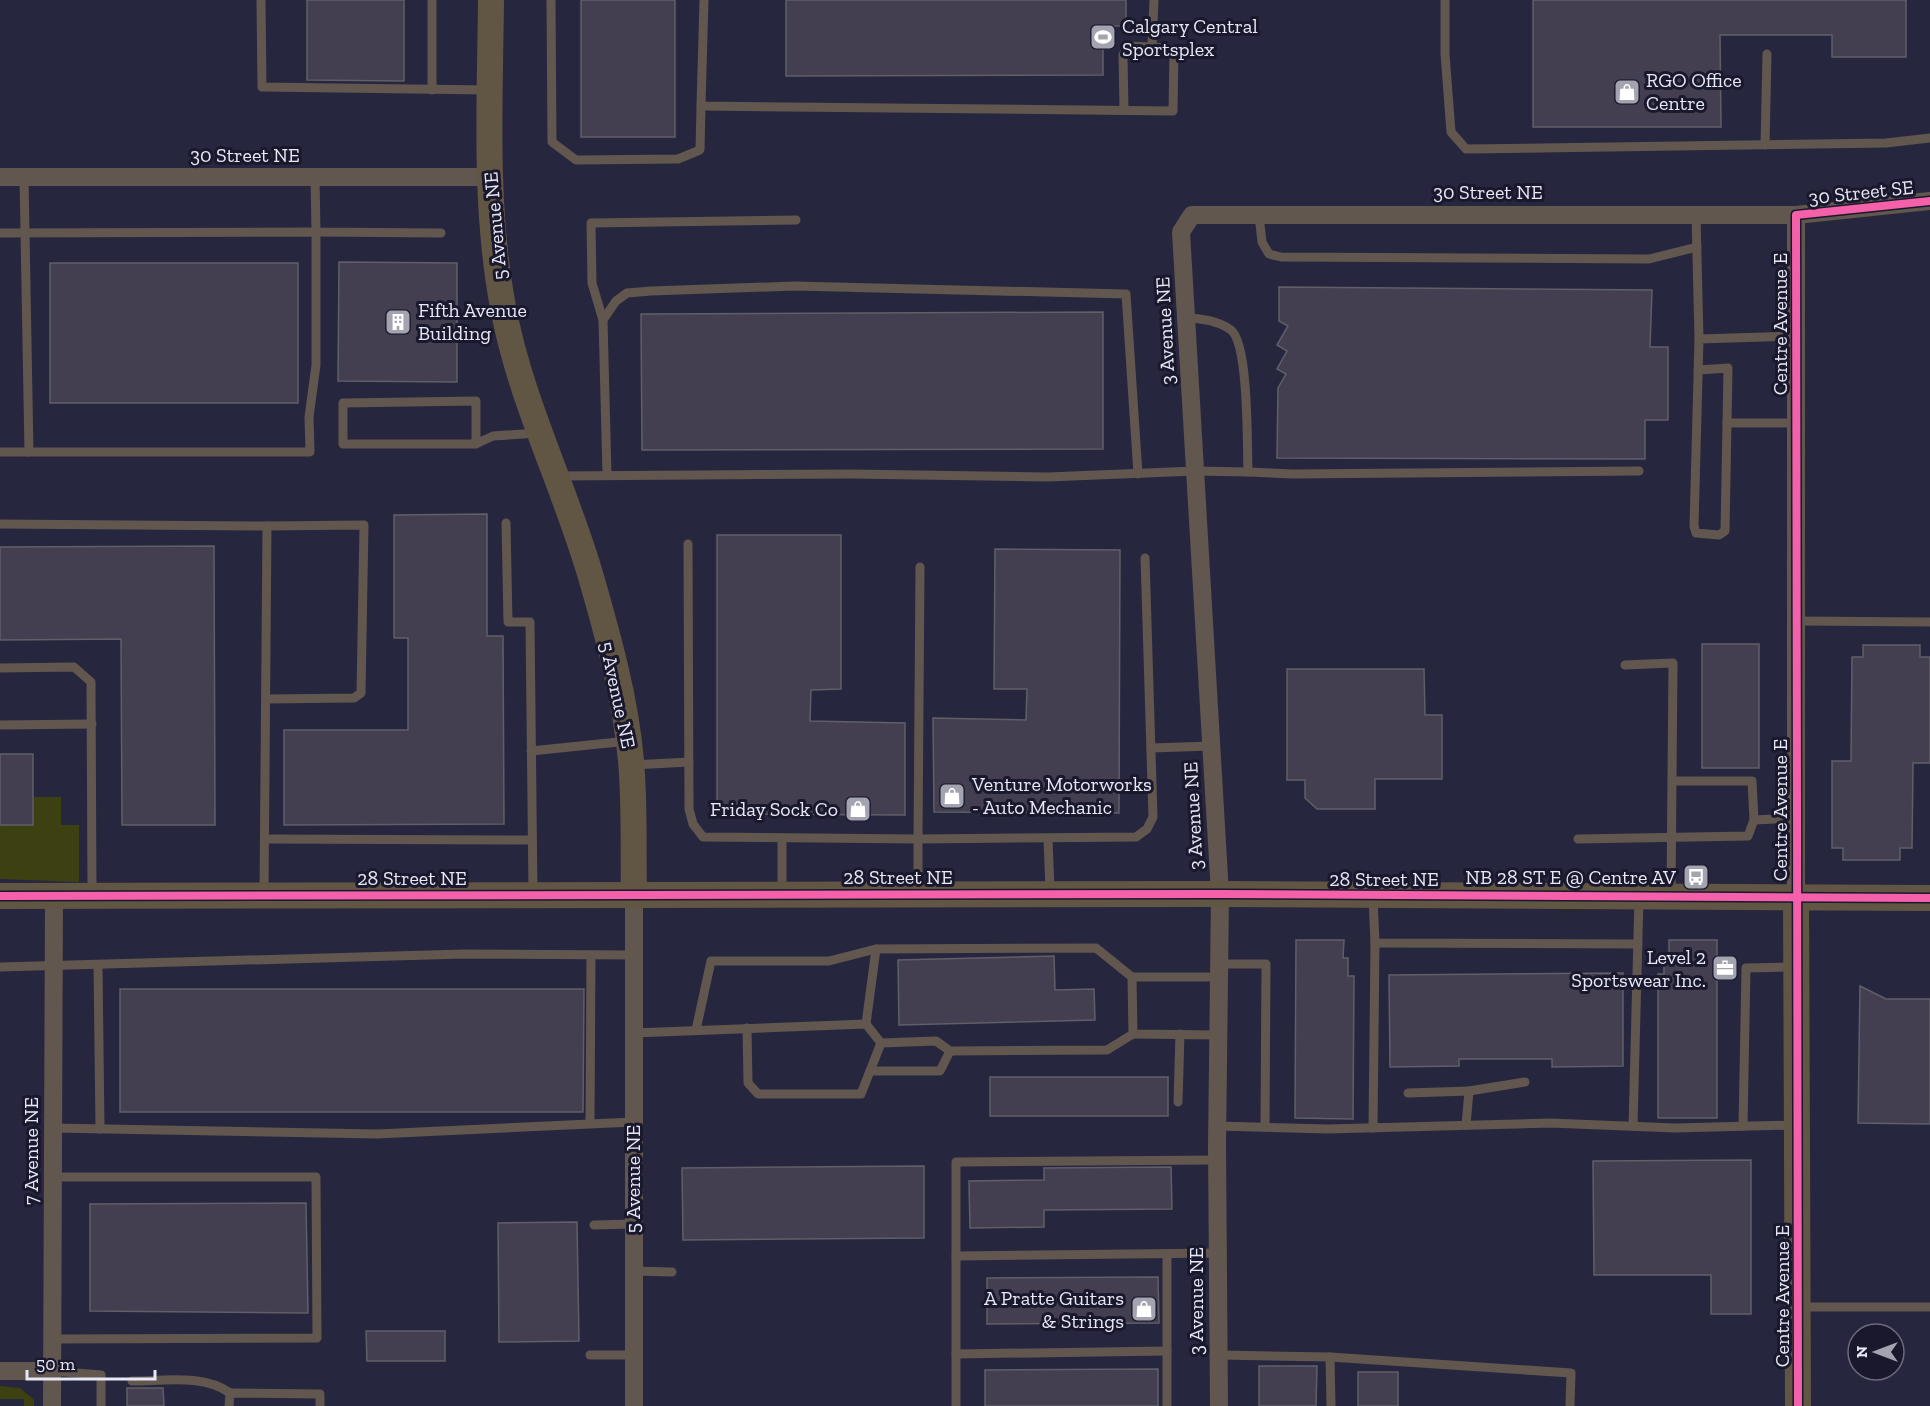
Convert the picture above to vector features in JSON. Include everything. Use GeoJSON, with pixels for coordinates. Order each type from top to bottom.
{"type":"FeatureCollection","features":[{"type":"Feature","properties":{"kind":"street","name":"5 Avenue NE"},"geometry":{"type":"LineString","coordinates":[[491,0],[490,177],[494,241],[503,308],[541,432],[591,576],[618,684],[630,753],[634,894],[634,1406]]}},
{"type":"Feature","properties":{"kind":"street","name":"30 Street NE"},"geometry":{"type":"LineString","coordinates":[[0,177],[490,177]]}},
{"type":"Feature","properties":{"kind":"street","name":"30 Street SE"},"geometry":{"type":"LineString","coordinates":[[1796,215],[1930,201]]}},
{"type":"Feature","properties":{"kind":"street","name":"30 Street NE"},"geometry":{"type":"LineString","coordinates":[[1186,225],[1192,215],[1796,215]]}},
{"type":"Feature","properties":{"kind":"street","name":"Centre Avenue E"},"geometry":{"type":"LineString","coordinates":[[1796,215],[1798,1406]]}},
{"type":"Feature","properties":{"kind":"street","name":"3 Avenue NE"},"geometry":{"type":"LineString","coordinates":[[1186,225],[1181,232],[1220,894],[1217,1126],[1219,1406]]}},
{"type":"Feature","properties":{"kind":"street","name":"28 Street NE"},"geometry":{"type":"LineString","coordinates":[[0,896],[1220,894],[1930,898]]}},
{"type":"Feature","properties":{"kind":"street","name":"7 Avenue NE"},"geometry":{"type":"LineString","coordinates":[[52,1406],[54,896]]}},
{"type":"Feature","properties":{"kind":"street"},"geometry":{"type":"LineString","coordinates":[[0,1371],[52,1371]]}},
{"type":"Feature","properties":{"kind":"lane"},"geometry":{"type":"LineString","coordinates":[[261,0],[262,87],[490,90]]}},
{"type":"Feature","properties":{"kind":"lane"},"geometry":{"type":"LineString","coordinates":[[432,0],[432,90]]}},
{"type":"Feature","properties":{"kind":"lane"},"geometry":{"type":"LineString","coordinates":[[551,0],[552,142],[576,160],[678,159],[700,150],[704,0]]}},
{"type":"Feature","properties":{"kind":"lane"},"geometry":{"type":"LineString","coordinates":[[1152,47],[1154,0]]}},
{"type":"Feature","properties":{"kind":"lane"},"geometry":{"type":"LineString","coordinates":[[1445,0],[1445,54],[1451,132],[1466,149],[1886,143],[1930,138]]}},
{"type":"Feature","properties":{"kind":"lane"},"geometry":{"type":"LineString","coordinates":[[701,106],[1173,111],[1174,49],[1128,46],[1123,55],[1124,110]]}},
{"type":"Feature","properties":{"kind":"lane"},"geometry":{"type":"LineString","coordinates":[[1764,145],[1767,54]]}},
{"type":"Feature","properties":{"kind":"lane"},"geometry":{"type":"LineString","coordinates":[[24,177],[28,452]]}},
{"type":"Feature","properties":{"kind":"lane"},"geometry":{"type":"LineString","coordinates":[[0,452],[310,452],[309,417],[316,365],[315,177]]}},
{"type":"Feature","properties":{"kind":"lane"},"geometry":{"type":"LineString","coordinates":[[1259,215],[1262,242],[1269,254],[1281,257],[1649,259],[1697,247]]}},
{"type":"Feature","properties":{"kind":"lane"},"geometry":{"type":"LineString","coordinates":[[1696,215],[1699,339],[1698,370],[1696,533],[1719,535],[1725,531],[1728,368],[1698,370]]}},
{"type":"Feature","properties":{"kind":"lane"},"geometry":{"type":"LineString","coordinates":[[607,475],[603,320],[592,283],[591,223],[796,219]]}},
{"type":"Feature","properties":{"kind":"lane"},"geometry":{"type":"LineString","coordinates":[[0,233],[441,233]]}},
{"type":"Feature","properties":{"kind":"lane"},"geometry":{"type":"LineString","coordinates":[[603,320],[616,301],[627,293],[651,291],[795,286],[1126,294],[1138,474]]}},
{"type":"Feature","properties":{"kind":"lane"},"geometry":{"type":"LineString","coordinates":[[1186,318],[1203,318],[1232,331],[1239,343],[1245,379],[1248,472]]}},
{"type":"Feature","properties":{"kind":"lane"},"geometry":{"type":"LineString","coordinates":[[1699,339],[1796,336]]}},
{"type":"Feature","properties":{"kind":"lane"},"geometry":{"type":"LineString","coordinates":[[476,444],[476,402],[343,403],[343,444],[476,444],[493,436],[541,432]]}},
{"type":"Feature","properties":{"kind":"lane"},"geometry":{"type":"LineString","coordinates":[[1727,423],[1797,423]]}},
{"type":"Feature","properties":{"kind":"lane"},"geometry":{"type":"LineString","coordinates":[[556,476],[850,474],[1048,477],[1195,471],[1305,474],[1639,471]]}},
{"type":"Feature","properties":{"kind":"lane"},"geometry":{"type":"LineString","coordinates":[[506,523],[508,622],[530,622],[533,894]]}},
{"type":"Feature","properties":{"kind":"lane"},"geometry":{"type":"LineString","coordinates":[[0,524],[364,525],[361,693],[354,698],[267,699]]}},
{"type":"Feature","properties":{"kind":"lane"},"geometry":{"type":"LineString","coordinates":[[264,895],[267,526]]}},
{"type":"Feature","properties":{"kind":"lane"},"geometry":{"type":"LineString","coordinates":[[688,544],[689,809],[693,824],[703,837],[918,839],[1136,837],[1147,829],[1153,817],[1145,558]]}},
{"type":"Feature","properties":{"kind":"lane"},"geometry":{"type":"LineString","coordinates":[[918,894],[920,567]]}},
{"type":"Feature","properties":{"kind":"lane"},"geometry":{"type":"LineString","coordinates":[[1798,621],[1930,622]]}},
{"type":"Feature","properties":{"kind":"lane"},"geometry":{"type":"LineString","coordinates":[[1625,665],[1673,663],[1671,897]]}},
{"type":"Feature","properties":{"kind":"lane"},"geometry":{"type":"LineString","coordinates":[[0,668],[74,667],[91,682],[92,896]]}},
{"type":"Feature","properties":{"kind":"lane"},"geometry":{"type":"LineString","coordinates":[[0,725],[92,724]]}},
{"type":"Feature","properties":{"kind":"lane"},"geometry":{"type":"LineString","coordinates":[[1151,748],[1211,746]]}},
{"type":"Feature","properties":{"kind":"lane"},"geometry":{"type":"LineString","coordinates":[[531,751],[630,753],[689,762]]}},
{"type":"Feature","properties":{"kind":"lane"},"geometry":{"type":"LineString","coordinates":[[1578,839],[1748,836],[1754,820],[1752,781],[1672,781]]}},
{"type":"Feature","properties":{"kind":"lane"},"geometry":{"type":"LineString","coordinates":[[1754,820],[1796,818]]}},
{"type":"Feature","properties":{"kind":"lane"},"geometry":{"type":"LineString","coordinates":[[782,838],[782,894]]}},
{"type":"Feature","properties":{"kind":"lane"},"geometry":{"type":"LineString","coordinates":[[1048,838],[1050,894]]}},
{"type":"Feature","properties":{"kind":"lane"},"geometry":{"type":"LineString","coordinates":[[265,839],[532,840]]}},
{"type":"Feature","properties":{"kind":"lane"},"geometry":{"type":"LineString","coordinates":[[1373,895],[1375,941],[1373,1128]]}},
{"type":"Feature","properties":{"kind":"lane"},"geometry":{"type":"LineString","coordinates":[[1633,1126],[1639,897]]}},
{"type":"Feature","properties":{"kind":"lane"},"geometry":{"type":"LineString","coordinates":[[1375,941],[1375,943],[1638,944]]}},
{"type":"Feature","properties":{"kind":"lane"},"geometry":{"type":"LineString","coordinates":[[696,1029],[711,961],[829,962],[876,950],[1096,948],[1132,978],[1266,964],[1265,1127]]}},
{"type":"Feature","properties":{"kind":"lane"},"geometry":{"type":"LineString","coordinates":[[876,950],[866,1024],[881,1043]]}},
{"type":"Feature","properties":{"kind":"lane"},"geometry":{"type":"LineString","coordinates":[[0,967],[464,954],[634,955]]}},
{"type":"Feature","properties":{"kind":"lane"},"geometry":{"type":"LineString","coordinates":[[590,1123],[591,955]]}},
{"type":"Feature","properties":{"kind":"lane"},"geometry":{"type":"LineString","coordinates":[[98,965],[100,1129]]}},
{"type":"Feature","properties":{"kind":"lane"},"geometry":{"type":"LineString","coordinates":[[1743,1126],[1746,968],[1796,967]]}},
{"type":"Feature","properties":{"kind":"lane"},"geometry":{"type":"LineString","coordinates":[[1132,978],[1133,1034]]}},
{"type":"Feature","properties":{"kind":"lane"},"geometry":{"type":"LineString","coordinates":[[634,1033],[866,1024]]}},
{"type":"Feature","properties":{"kind":"lane"},"geometry":{"type":"LineString","coordinates":[[747,1028],[748,1083],[758,1094],[861,1094],[881,1043]]}},
{"type":"Feature","properties":{"kind":"lane"},"geometry":{"type":"LineString","coordinates":[[881,1043],[936,1041],[950,1051],[1107,1050],[1133,1034],[1218,1035]]}},
{"type":"Feature","properties":{"kind":"lane"},"geometry":{"type":"LineString","coordinates":[[1178,1102],[1180,1034]]}},
{"type":"Feature","properties":{"kind":"lane"},"geometry":{"type":"LineString","coordinates":[[870,1071],[940,1071],[950,1051]]}},
{"type":"Feature","properties":{"kind":"lane"},"geometry":{"type":"LineString","coordinates":[[1408,1093],[1469,1091],[1525,1082]]}},
{"type":"Feature","properties":{"kind":"lane"},"geometry":{"type":"LineString","coordinates":[[1466,1125],[1469,1091]]}},
{"type":"Feature","properties":{"kind":"lane"},"geometry":{"type":"LineString","coordinates":[[53,1128],[378,1134],[633,1122]]}},
{"type":"Feature","properties":{"kind":"lane"},"geometry":{"type":"LineString","coordinates":[[1217,1126],[1373,1128],[1550,1124],[1798,1125]]}},
{"type":"Feature","properties":{"kind":"lane"},"geometry":{"type":"LineString","coordinates":[[956,1406],[956,1162],[1218,1160]]}},
{"type":"Feature","properties":{"kind":"lane"},"geometry":{"type":"LineString","coordinates":[[52,1339],[317,1338],[316,1177],[53,1177]]}},
{"type":"Feature","properties":{"kind":"lane"},"geometry":{"type":"LineString","coordinates":[[594,1225],[633,1224]]}},
{"type":"Feature","properties":{"kind":"lane"},"geometry":{"type":"LineString","coordinates":[[956,1256],[1218,1253]]}},
{"type":"Feature","properties":{"kind":"lane"},"geometry":{"type":"LineString","coordinates":[[1167,1254],[1167,1406]]}},
{"type":"Feature","properties":{"kind":"lane"},"geometry":{"type":"LineString","coordinates":[[633,1271],[672,1272]]}},
{"type":"Feature","properties":{"kind":"lane"},"geometry":{"type":"LineString","coordinates":[[1798,1307],[1930,1307]]}},
{"type":"Feature","properties":{"kind":"lane"},"geometry":{"type":"LineString","coordinates":[[956,1354],[1167,1351]]}},
{"type":"Feature","properties":{"kind":"lane"},"geometry":{"type":"LineString","coordinates":[[590,1355],[634,1355]]}},
{"type":"Feature","properties":{"kind":"lane"},"geometry":{"type":"LineString","coordinates":[[1219,1355],[1330,1357],[1570,1373],[1570,1406]]}},
{"type":"Feature","properties":{"kind":"lane"},"geometry":{"type":"LineString","coordinates":[[1330,1357],[1331,1406]]}},
{"type":"Feature","properties":{"kind":"lane"},"geometry":{"type":"LineString","coordinates":[[52,1371],[101,1375],[101,1406]]}},
{"type":"Feature","properties":{"kind":"lane"},"geometry":{"type":"LineString","coordinates":[[132,1381],[202,1381],[218,1384],[230,1393],[320,1394],[320,1406]]}},
{"type":"Feature","properties":{"kind":"lane"},"geometry":{"type":"LineString","coordinates":[[230,1393],[230,1406]]}},
{"type":"Feature","properties":{"kind":"shaded area"},"geometry":{"type":"Polygon","coordinates":[[[0,0],[1930,0],[1930,1406],[0,1406],[0,0]],[[1555,870],[1555,913],[1791,896],[1555,870]]]}},
{"type":"Feature","properties":{"kind":"green space"},"geometry":{"type":"Polygon","coordinates":[[[34,797],[61,797],[61,825],[79,825],[79,882],[0,879],[0,825],[33,825],[34,797]]]}},
{"type":"Feature","properties":{"kind":"green space"},"geometry":{"type":"Polygon","coordinates":[[[0,1386],[20,1388],[34,1400],[34,1406],[24,1406],[24,1399],[0,1399],[0,1386]]]}},
{"type":"Feature","properties":{"kind":"building"},"geometry":{"type":"Polygon","coordinates":[[[307,0],[404,0],[404,81],[307,80],[307,0]]]}},
{"type":"Feature","properties":{"kind":"building"},"geometry":{"type":"Polygon","coordinates":[[[581,0],[675,0],[675,137],[581,137],[581,0]]]}},
{"type":"Feature","properties":{"kind":"building"},"geometry":{"type":"Polygon","coordinates":[[[786,0],[1126,0],[1126,26],[1103,26],[1103,75],[786,76],[786,0]]]}},
{"type":"Feature","properties":{"kind":"building","name":"RGO Office Centre"},"geometry":{"type":"Polygon","coordinates":[[[1533,0],[1906,0],[1906,57],[1832,57],[1832,35],[1720,35],[1721,127],[1533,127],[1533,0]]]}},
{"type":"Feature","properties":{"kind":"building","name":"Fifth Avenue Building"},"geometry":{"type":"Polygon","coordinates":[[[339,262],[457,263],[457,382],[338,381],[339,262]]]}},
{"type":"Feature","properties":{"kind":"building"},"geometry":{"type":"Polygon","coordinates":[[[50,263],[298,263],[298,403],[50,403],[50,263]]]}},
{"type":"Feature","properties":{"kind":"building"},"geometry":{"type":"Polygon","coordinates":[[[1279,287],[1652,290],[1650,347],[1668,347],[1668,420],[1645,420],[1645,459],[1277,458],[1278,388],[1286,374],[1277,369],[1287,351],[1277,345],[1288,326],[1279,321],[1279,287]]]}},
{"type":"Feature","properties":{"kind":"building"},"geometry":{"type":"Polygon","coordinates":[[[1103,312],[1103,449],[642,450],[641,314],[1103,312]]]}},
{"type":"Feature","properties":{"kind":"building"},"geometry":{"type":"Polygon","coordinates":[[[487,514],[487,636],[503,636],[504,824],[284,825],[284,730],[408,730],[408,638],[394,638],[394,515],[487,514]]]}},
{"type":"Feature","properties":{"kind":"building"},"geometry":{"type":"Polygon","coordinates":[[[717,535],[841,535],[841,689],[811,690],[810,721],[905,723],[905,815],[717,814],[717,535]]]}},
{"type":"Feature","properties":{"kind":"building"},"geometry":{"type":"Polygon","coordinates":[[[214,546],[215,825],[122,825],[121,639],[0,640],[0,547],[214,546]]]}},
{"type":"Feature","properties":{"kind":"building"},"geometry":{"type":"Polygon","coordinates":[[[995,549],[1120,550],[1119,813],[934,812],[933,718],[1026,720],[1027,689],[994,689],[995,549]]]}},
{"type":"Feature","properties":{"kind":"building"},"geometry":{"type":"Polygon","coordinates":[[[1702,644],[1759,644],[1759,768],[1702,768],[1702,644]]]}},
{"type":"Feature","properties":{"kind":"building"},"geometry":{"type":"Polygon","coordinates":[[[1863,645],[1920,645],[1920,657],[1930,657],[1930,763],[1913,763],[1912,848],[1900,848],[1900,860],[1843,860],[1843,848],[1832,848],[1832,761],[1851,761],[1852,657],[1863,657],[1863,645]]]}},
{"type":"Feature","properties":{"kind":"building"},"geometry":{"type":"Polygon","coordinates":[[[1287,669],[1424,669],[1425,715],[1442,715],[1442,779],[1375,779],[1375,809],[1317,809],[1305,798],[1305,780],[1287,780],[1287,669]]]}},
{"type":"Feature","properties":{"kind":"building"},"geometry":{"type":"Polygon","coordinates":[[[0,754],[33,754],[33,825],[0,825],[0,754]]]}},
{"type":"Feature","properties":{"kind":"building"},"geometry":{"type":"Polygon","coordinates":[[[1296,940],[1344,940],[1343,958],[1348,958],[1348,976],[1354,976],[1353,1119],[1295,1118],[1296,940]]]}},
{"type":"Feature","properties":{"kind":"building"},"geometry":{"type":"Polygon","coordinates":[[[1669,940],[1717,940],[1717,1118],[1658,1118],[1658,974],[1664,974],[1664,957],[1669,957],[1669,940]]]}},
{"type":"Feature","properties":{"kind":"building"},"geometry":{"type":"Polygon","coordinates":[[[1054,956],[1055,990],[1094,989],[1095,1020],[899,1025],[898,960],[1054,956]]]}},
{"type":"Feature","properties":{"kind":"building"},"geometry":{"type":"Polygon","coordinates":[[[1623,973],[1623,1066],[1552,1067],[1552,1059],[1459,1059],[1459,1066],[1390,1067],[1389,975],[1623,973]]]}},
{"type":"Feature","properties":{"kind":"building"},"geometry":{"type":"Polygon","coordinates":[[[1860,986],[1886,999],[1930,999],[1930,1124],[1858,1123],[1860,986]]]}},
{"type":"Feature","properties":{"kind":"building"},"geometry":{"type":"Polygon","coordinates":[[[120,989],[584,989],[583,1112],[120,1112],[120,989]]]}},
{"type":"Feature","properties":{"kind":"building"},"geometry":{"type":"Polygon","coordinates":[[[990,1077],[1168,1077],[1168,1116],[990,1116],[990,1077]]]}},
{"type":"Feature","properties":{"kind":"building"},"geometry":{"type":"Polygon","coordinates":[[[1751,1160],[1751,1314],[1711,1314],[1711,1275],[1594,1275],[1593,1161],[1751,1160]]]}},
{"type":"Feature","properties":{"kind":"building"},"geometry":{"type":"Polygon","coordinates":[[[924,1166],[924,1238],[683,1240],[682,1168],[924,1166]]]}},
{"type":"Feature","properties":{"kind":"building"},"geometry":{"type":"Polygon","coordinates":[[[1171,1167],[1172,1209],[1044,1210],[1044,1227],[970,1228],[969,1181],[1044,1180],[1044,1168],[1171,1167]]]}},
{"type":"Feature","properties":{"kind":"building"},"geometry":{"type":"Polygon","coordinates":[[[306,1203],[308,1313],[90,1311],[90,1204],[306,1203]]]}},
{"type":"Feature","properties":{"kind":"building"},"geometry":{"type":"Polygon","coordinates":[[[577,1222],[579,1341],[499,1342],[498,1223],[577,1222]]]}},
{"type":"Feature","properties":{"kind":"building"},"geometry":{"type":"Polygon","coordinates":[[[1158,1277],[1159,1323],[987,1324],[987,1278],[1158,1277]]]}},
{"type":"Feature","properties":{"kind":"building"},"geometry":{"type":"Polygon","coordinates":[[[366,1331],[445,1331],[445,1361],[367,1361],[366,1331]]]}},
{"type":"Feature","properties":{"kind":"building"},"geometry":{"type":"Polygon","coordinates":[[[1259,1366],[1317,1366],[1316,1406],[1259,1406],[1259,1366]]]}},
{"type":"Feature","properties":{"kind":"building"},"geometry":{"type":"Polygon","coordinates":[[[1158,1369],[1158,1406],[985,1406],[985,1370],[1158,1369]]]}},
{"type":"Feature","properties":{"kind":"building"},"geometry":{"type":"Polygon","coordinates":[[[1358,1372],[1398,1372],[1398,1406],[1358,1406],[1358,1372]]]}},
{"type":"Feature","properties":{"kind":"building"},"geometry":{"type":"Polygon","coordinates":[[[127,1388],[163,1388],[164,1406],[127,1406],[127,1388]]]}},
{"type":"Feature","properties":{"kind":"cycle path"},"geometry":{"type":"LineString","coordinates":[[1798,1406],[1796,215],[1930,201]]}},
{"type":"Feature","properties":{"kind":"cycle path"},"geometry":{"type":"LineString","coordinates":[[0,896],[1220,894],[1930,898]]}},
{"type":"Feature","properties":{"kind":"place","name":"Calgary Central Sportsplex"},"geometry":{"type":"Point","coordinates":[1103,37]}},
{"type":"Feature","properties":{"kind":"place","name":"RGO Office Centre"},"geometry":{"type":"Point","coordinates":[1627,92]}},
{"type":"Feature","properties":{"kind":"place","name":"Fifth Avenue Building"},"geometry":{"type":"Point","coordinates":[398,322]}},
{"type":"Feature","properties":{"kind":"place","name":"Venture Motorworks - Auto Mechanic"},"geometry":{"type":"Point","coordinates":[952,796]}},
{"type":"Feature","properties":{"kind":"place","name":"Friday Sock Co"},"geometry":{"type":"Point","coordinates":[858,809]}},
{"type":"Feature","properties":{"kind":"place","name":"NB 28 ST E @ Centre AV"},"geometry":{"type":"Point","coordinates":[1696,877]}},
{"type":"Feature","properties":{"kind":"place","name":"Level 2 Sportswear Inc."},"geometry":{"type":"Point","coordinates":[1725,968]}},
{"type":"Feature","properties":{"kind":"place","name":"A Pratte Guitars & Strings"},"geometry":{"type":"Point","coordinates":[1144,1309]}}]}
